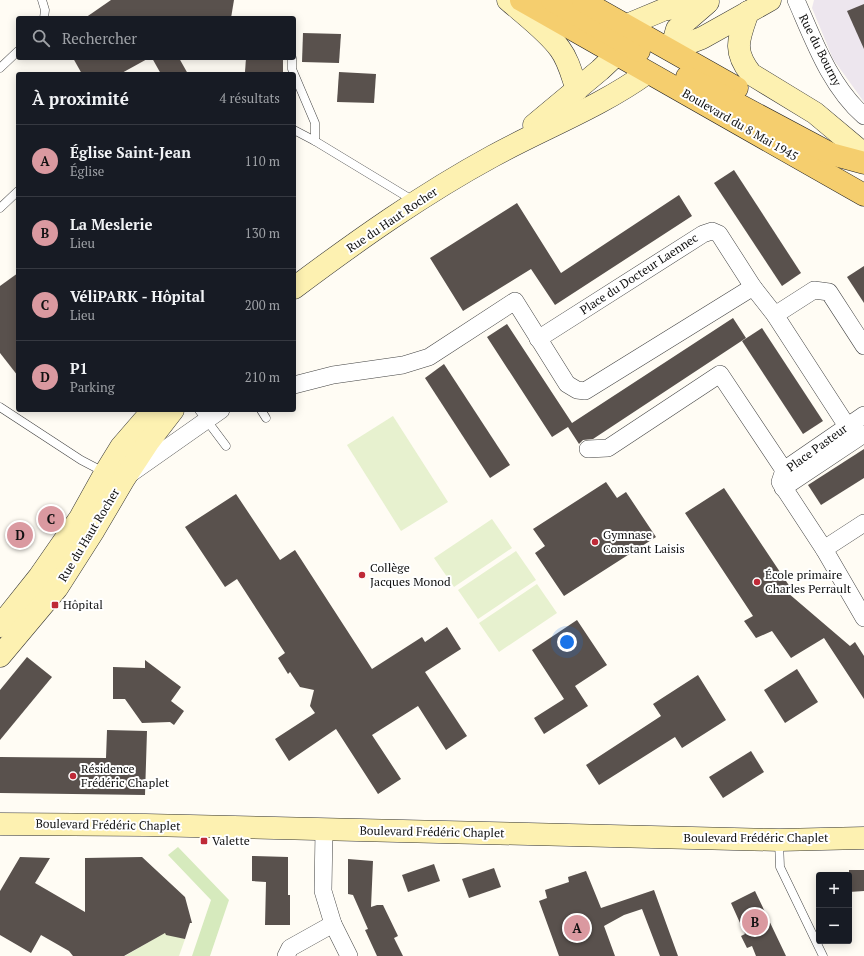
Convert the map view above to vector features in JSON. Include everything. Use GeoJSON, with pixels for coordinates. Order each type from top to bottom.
{"type":"FeatureCollection","features":[{"type":"Feature","properties":{"kind":"main road","name":"Boulevard du 8 Mai 1945"},"geometry":{"type":"LineString","coordinates":[[521,0],[628,39],[659,62],[864,158]]}},
{"type":"Feature","properties":{"kind":"main road"},"geometry":{"type":"LineString","coordinates":[[552,0],[628,39]]}},
{"type":"Feature","properties":{"kind":"main road","name":"Boulevard du 8 Mai 1945"},"geometry":{"type":"LineString","coordinates":[[582,0],[628,39],[659,62],[864,195]]}},
{"type":"Feature","properties":{"kind":"main road"},"geometry":{"type":"LineString","coordinates":[[659,62],[831,154],[864,163]]}},
{"type":"Feature","properties":{"kind":"street"},"geometry":{"type":"LineString","coordinates":[[508,0],[552,39],[561,50],[568,64],[576,90]]}},
{"type":"Feature","properties":{"kind":"street","name":"Rue du Haut Rocher"},"geometry":{"type":"LineString","coordinates":[[296,287],[415,202],[493,156],[615,94],[659,62],[770,0]]}},
{"type":"Feature","properties":{"kind":"street","name":"Rue du Bourny"},"geometry":{"type":"LineString","coordinates":[[796,0],[832,77],[848,100],[864,116]]}},
{"type":"Feature","properties":{"kind":"street"},"geometry":{"type":"LineString","coordinates":[[659,62],[677,29],[710,1]]}},
{"type":"Feature","properties":{"kind":"street","name":"Rue du Haut Rocher"},"geometry":{"type":"LineString","coordinates":[[493,156],[549,113],[600,70],[628,39],[659,21],[710,1]]}},
{"type":"Feature","properties":{"kind":"street"},"geometry":{"type":"LineString","coordinates":[[748,12],[738,44],[739,54],[744,65],[751,74],[815,113],[864,154]]}},
{"type":"Feature","properties":{"kind":"street","name":"Place du Docteur Laennec"},"geometry":{"type":"LineString","coordinates":[[538,339],[703,234],[712,231],[719,234],[753,287],[775,315],[847,426]]}},
{"type":"Feature","properties":{"kind":"street"},"geometry":{"type":"LineString","coordinates":[[296,384],[333,375],[402,365],[428,357],[514,301],[567,384],[578,390],[585,391],[753,287]]}},
{"type":"Feature","properties":{"kind":"street"},"geometry":{"type":"LineString","coordinates":[[775,315],[814,290],[829,292],[864,346]]}},
{"type":"Feature","properties":{"kind":"street"},"geometry":{"type":"LineString","coordinates":[[588,450],[608,448],[720,374],[784,470]]}},
{"type":"Feature","properties":{"kind":"street"},"geometry":{"type":"LineString","coordinates":[[164,412],[187,435]]}},
{"type":"Feature","properties":{"kind":"street","name":"Rue du Haut Rocher"},"geometry":{"type":"LineString","coordinates":[[0,656],[5,632],[57,588],[94,530],[114,476],[149,441],[164,412]]}},
{"type":"Feature","properties":{"kind":"street"},"geometry":{"type":"LineString","coordinates":[[114,476],[187,435],[203,415],[214,412]]}},
{"type":"Feature","properties":{"kind":"street","name":"Place Pasteur"},"geometry":{"type":"LineString","coordinates":[[864,415],[784,470],[780,482],[824,549],[864,616]]}},
{"type":"Feature","properties":{"kind":"street","name":"Place Pasteur"},"geometry":{"type":"LineString","coordinates":[[783,488],[864,434]]}},
{"type":"Feature","properties":{"kind":"street"},"geometry":{"type":"LineString","coordinates":[[824,549],[864,523]]}},
{"type":"Feature","properties":{"kind":"street","name":"Boulevard Frédéric Chaplet"},"geometry":{"type":"LineString","coordinates":[[0,824],[154,825],[324,830],[398,830],[779,840],[864,838]]}},
{"type":"Feature","properties":{"kind":"street"},"geometry":{"type":"LineString","coordinates":[[324,830],[323,891],[333,924],[349,956]]}},
{"type":"Feature","properties":{"kind":"street"},"geometry":{"type":"LineString","coordinates":[[286,956],[290,948],[333,924]]}},
{"type":"Feature","properties":{"kind":"lane"},"geometry":{"type":"LineString","coordinates":[[42,0],[45,10],[44,16]]}},
{"type":"Feature","properties":{"kind":"lane"},"geometry":{"type":"LineString","coordinates":[[0,68],[16,53]]}},
{"type":"Feature","properties":{"kind":"lane"},"geometry":{"type":"LineString","coordinates":[[292,60],[293,72]]}},
{"type":"Feature","properties":{"kind":"lane"},"geometry":{"type":"LineString","coordinates":[[296,78],[315,123],[315,141]]}},
{"type":"Feature","properties":{"kind":"lane"},"geometry":{"type":"LineString","coordinates":[[296,131],[415,202]]}},
{"type":"Feature","properties":{"kind":"lane"},"geometry":{"type":"LineString","coordinates":[[0,208],[16,193]]}},
{"type":"Feature","properties":{"kind":"lane"},"geometry":{"type":"LineString","coordinates":[[0,407],[81,460],[114,476]]}},
{"type":"Feature","properties":{"kind":"lane"},"geometry":{"type":"LineString","coordinates":[[262,412],[266,418]]}},
{"type":"Feature","properties":{"kind":"lane"},"geometry":{"type":"LineString","coordinates":[[203,415],[226,446]]}},
{"type":"Feature","properties":{"kind":"lane"},"geometry":{"type":"LineString","coordinates":[[779,840],[780,867],[823,956]]}},
{"type":"Feature","properties":{"kind":"shaded area"},"geometry":{"type":"Polygon","coordinates":[[[814,0],[864,0],[864,102],[833,59],[812,8],[814,0]]]}},
{"type":"Feature","properties":{"kind":"green space"},"geometry":{"type":"Polygon","coordinates":[[[393,416],[448,502],[401,531],[347,445],[393,416]]]}},
{"type":"Feature","properties":{"kind":"green space"},"geometry":{"type":"Polygon","coordinates":[[[492,519],[512,548],[454,587],[434,558],[492,519]]]}},
{"type":"Feature","properties":{"kind":"green space"},"geometry":{"type":"Polygon","coordinates":[[[516,551],[536,580],[478,619],[458,590],[516,551]]]}},
{"type":"Feature","properties":{"kind":"green space"},"geometry":{"type":"Polygon","coordinates":[[[537,584],[557,613],[499,652],[479,623],[537,584]]]}},
{"type":"Feature","properties":{"kind":"green space"},"geometry":{"type":"Polygon","coordinates":[[[178,847],[229,900],[210,956],[192,956],[211,900],[168,855],[178,847]]]}},
{"type":"Feature","properties":{"kind":"green space"},"geometry":{"type":"Polygon","coordinates":[[[164,933],[185,939],[179,956],[125,956],[164,933]]]}},
{"type":"Feature","properties":{"kind":"building"},"geometry":{"type":"Polygon","coordinates":[[[111,0],[234,0],[231,16],[88,16],[111,0]]]}},
{"type":"Feature","properties":{"kind":"building"},"geometry":{"type":"Polygon","coordinates":[[[864,4],[864,49],[847,11],[864,4]]]}},
{"type":"Feature","properties":{"kind":"building"},"geometry":{"type":"Polygon","coordinates":[[[303,33],[341,34],[339,63],[302,62],[303,33]]]}},
{"type":"Feature","properties":{"kind":"building"},"geometry":{"type":"Polygon","coordinates":[[[74,60],[145,60],[124,72],[81,72],[74,60]]]}},
{"type":"Feature","properties":{"kind":"building"},"geometry":{"type":"Polygon","coordinates":[[[153,60],[180,60],[187,72],[160,72],[153,60]]]}},
{"type":"Feature","properties":{"kind":"building"},"geometry":{"type":"Polygon","coordinates":[[[246,60],[283,60],[283,72],[245,72],[246,60]]]}},
{"type":"Feature","properties":{"kind":"building"},"geometry":{"type":"Polygon","coordinates":[[[339,72],[376,74],[374,103],[337,102],[339,72]]]}},
{"type":"Feature","properties":{"kind":"building"},"geometry":{"type":"Polygon","coordinates":[[[734,170],[801,273],[782,286],[714,183],[734,170]]]}},
{"type":"Feature","properties":{"kind":"building"},"geometry":{"type":"Polygon","coordinates":[[[679,195],[692,216],[555,305],[531,269],[463,311],[430,258],[517,203],[561,273],[679,195]]]}},
{"type":"Feature","properties":{"kind":"building"},"geometry":{"type":"Polygon","coordinates":[[[864,266],[864,303],[847,277],[864,266]]]}},
{"type":"Feature","properties":{"kind":"building"},"geometry":{"type":"Polygon","coordinates":[[[16,274],[16,373],[0,353],[0,286],[16,274]]]}},
{"type":"Feature","properties":{"kind":"building"},"geometry":{"type":"Polygon","coordinates":[[[733,318],[746,338],[593,439],[583,440],[579,444],[568,427],[552,437],[487,337],[507,324],[572,423],[733,318]]]}},
{"type":"Feature","properties":{"kind":"building"},"geometry":{"type":"Polygon","coordinates":[[[762,328],[823,421],[803,434],[742,341],[762,328]]]}},
{"type":"Feature","properties":{"kind":"building"},"geometry":{"type":"Polygon","coordinates":[[[444,364],[510,465],[490,478],[425,378],[444,364]]]}},
{"type":"Feature","properties":{"kind":"building"},"geometry":{"type":"Polygon","coordinates":[[[864,449],[864,478],[821,505],[808,485],[864,449]]]}},
{"type":"Feature","properties":{"kind":"building","name":"Gymnase Constant Laisis"},"geometry":{"type":"Polygon","coordinates":[[[606,482],[617,498],[626,492],[656,537],[564,596],[535,553],[545,546],[533,529],[606,482]]]}},
{"type":"Feature","properties":{"kind":"building"},"geometry":{"type":"Polygon","coordinates":[[[724,488],[792,590],[788,593],[850,646],[855,642],[864,656],[864,699],[824,638],[791,658],[772,631],[756,638],[744,621],[753,616],[685,513],[724,488]]]}},
{"type":"Feature","properties":{"kind":"building"},"geometry":{"type":"Polygon","coordinates":[[[236,494],[280,560],[295,550],[372,669],[422,637],[425,642],[447,627],[461,649],[425,672],[467,736],[446,750],[418,706],[372,735],[401,779],[378,794],[336,729],[289,761],[275,739],[315,713],[310,706],[314,690],[300,687],[290,672],[288,674],[278,658],[285,653],[237,579],[225,587],[185,527],[236,494]]]}},
{"type":"Feature","properties":{"kind":"building"},"geometry":{"type":"Polygon","coordinates":[[[577,620],[607,665],[575,686],[588,706],[544,734],[534,718],[564,699],[532,650],[577,620]]]}},
{"type":"Feature","properties":{"kind":"building"},"geometry":{"type":"Polygon","coordinates":[[[27,657],[52,677],[0,740],[0,690],[27,657]]]}},
{"type":"Feature","properties":{"kind":"building"},"geometry":{"type":"Polygon","coordinates":[[[145,660],[181,687],[171,701],[184,711],[174,725],[170,722],[142,723],[125,699],[113,699],[113,667],[145,668],[145,660]]]}},
{"type":"Feature","properties":{"kind":"building"},"geometry":{"type":"Polygon","coordinates":[[[797,669],[818,702],[785,723],[764,690],[797,669]]]}},
{"type":"Feature","properties":{"kind":"building"},"geometry":{"type":"Polygon","coordinates":[[[698,675],[726,720],[682,748],[675,737],[599,785],[586,765],[661,716],[653,704],[698,675]]]}},
{"type":"Feature","properties":{"kind":"building","name":"Résidence Frédéric Chaplet"},"geometry":{"type":"Polygon","coordinates":[[[107,730],[147,731],[145,795],[0,793],[0,757],[106,758],[107,730]]]}},
{"type":"Feature","properties":{"kind":"building"},"geometry":{"type":"Polygon","coordinates":[[[751,751],[764,772],[723,798],[709,777],[751,751]]]}},
{"type":"Feature","properties":{"kind":"building"},"geometry":{"type":"Polygon","coordinates":[[[252,856],[288,857],[290,925],[265,925],[266,882],[252,881],[252,856]]]}},
{"type":"Feature","properties":{"kind":"building"},"geometry":{"type":"Polygon","coordinates":[[[20,857],[50,858],[35,883],[85,912],[85,858],[142,857],[185,897],[192,923],[190,923],[185,939],[166,935],[165,933],[124,956],[73,956],[69,951],[41,935],[31,953],[0,935],[0,891],[20,857]]]}},
{"type":"Feature","properties":{"kind":"building"},"geometry":{"type":"Polygon","coordinates":[[[348,859],[373,861],[371,907],[383,905],[398,936],[394,938],[403,956],[377,956],[365,930],[368,929],[353,895],[348,894],[348,859]]]}},
{"type":"Feature","properties":{"kind":"building"},"geometry":{"type":"Polygon","coordinates":[[[434,864],[440,881],[408,892],[402,875],[434,864]]]}},
{"type":"Feature","properties":{"kind":"building"},"geometry":{"type":"Polygon","coordinates":[[[494,868],[501,887],[469,898],[462,879],[494,868]]]}},
{"type":"Feature","properties":{"kind":"building"},"geometry":{"type":"Polygon","coordinates":[[[849,870],[864,870],[864,891],[852,892],[852,872],[849,872],[849,870]]]}},
{"type":"Feature","properties":{"kind":"building"},"geometry":{"type":"Polygon","coordinates":[[[586,871],[601,908],[654,890],[678,956],[660,956],[642,909],[624,915],[604,926],[615,956],[559,956],[539,901],[547,898],[545,890],[569,882],[568,877],[586,871]]]}},
{"type":"Feature","properties":{"kind":"building"},"geometry":{"type":"Polygon","coordinates":[[[755,891],[786,956],[756,956],[752,946],[747,948],[741,936],[745,934],[731,903],[755,891]]]}},
{"type":"Feature","properties":{"kind":"place","name":"VéliPARK - Hôpital"},"geometry":{"type":"Point","coordinates":[51,519]}},
{"type":"Feature","properties":{"kind":"place","name":"P1"},"geometry":{"type":"Point","coordinates":[20,535]}},
{"type":"Feature","properties":{"kind":"place","name":"Gymnase Constant Laisis"},"geometry":{"type":"Point","coordinates":[595,542]}},
{"type":"Feature","properties":{"kind":"place","name":"Collège Jacques Monod"},"geometry":{"type":"Point","coordinates":[362,575]}},
{"type":"Feature","properties":{"kind":"place","name":"École primaire Charles Perrault"},"geometry":{"type":"Point","coordinates":[757,582]}},
{"type":"Feature","properties":{"kind":"place","name":"Hôpital"},"geometry":{"type":"Point","coordinates":[55,605]}},
{"type":"Feature","properties":{"kind":"place","name":"Résidence Frédéric Chaplet"},"geometry":{"type":"Point","coordinates":[73,776]}},
{"type":"Feature","properties":{"kind":"place","name":"Valette"},"geometry":{"type":"Point","coordinates":[204,841]}},
{"type":"Feature","properties":{"kind":"place","name":"La Meslerie"},"geometry":{"type":"Point","coordinates":[755,922]}},
{"type":"Feature","properties":{"kind":"place","name":"Église Saint-Jean"},"geometry":{"type":"Point","coordinates":[577,928]}}]}
